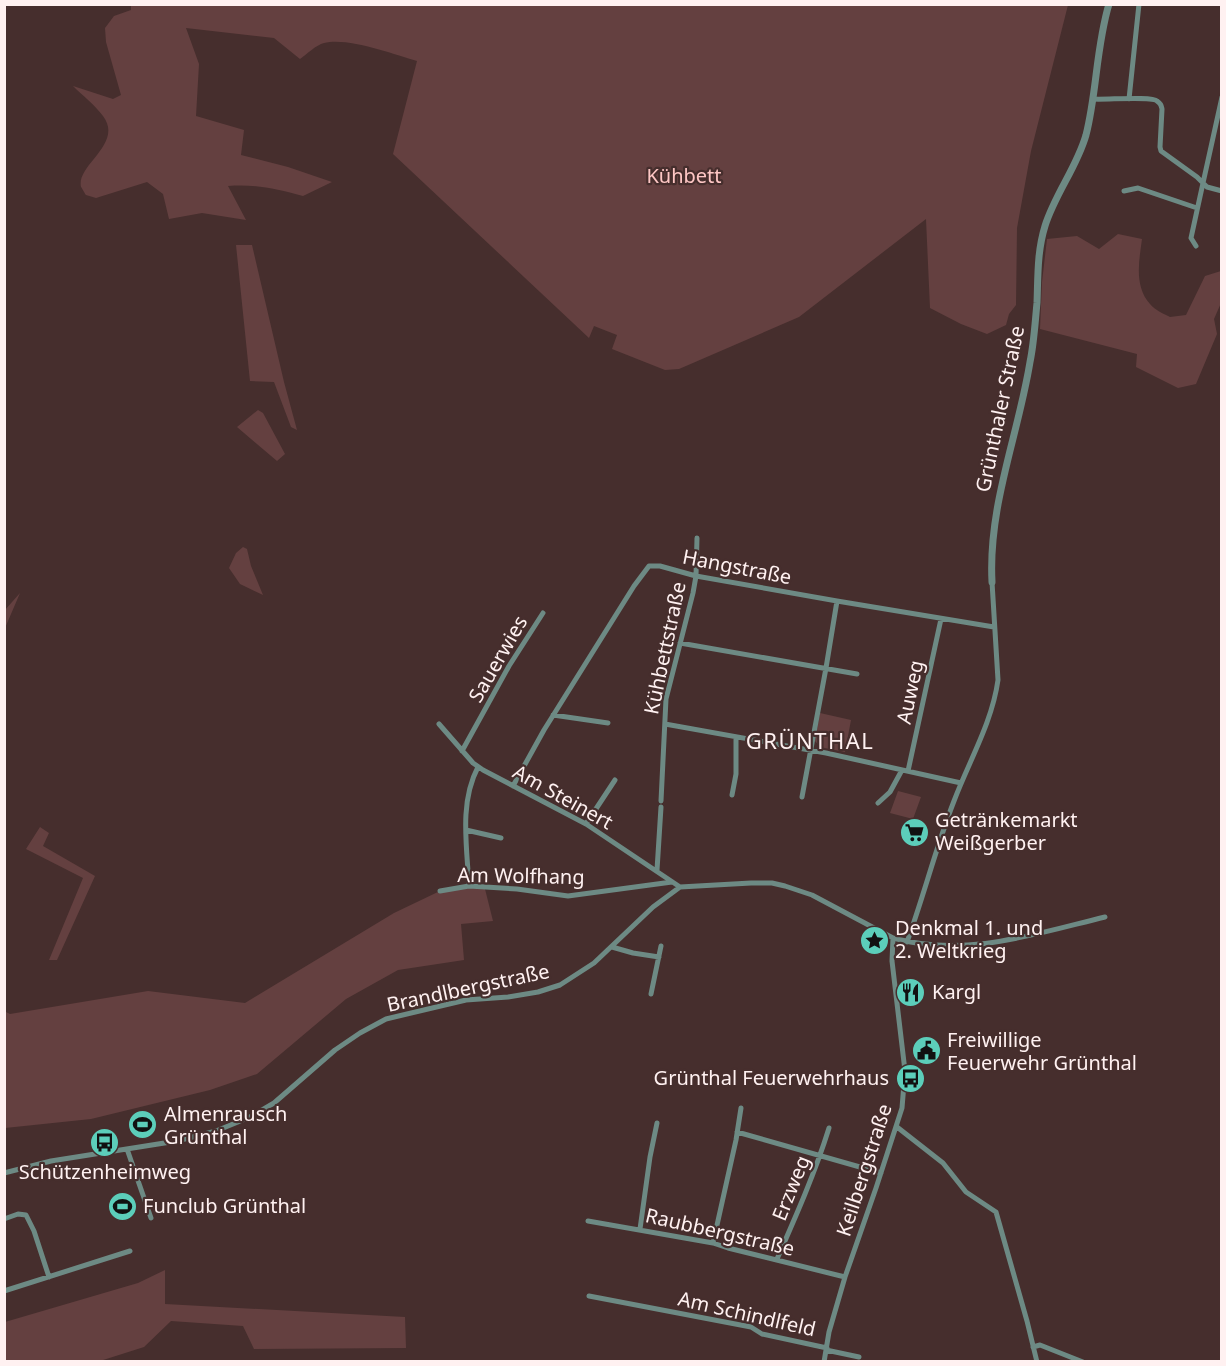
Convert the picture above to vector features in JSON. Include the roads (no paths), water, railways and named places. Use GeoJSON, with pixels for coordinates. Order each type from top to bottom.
{"type":"FeatureCollection","features":[{"type":"Feature","properties":{"kind":"street","name":"Grünthaler Straße"},"geometry":{"type":"LineString","coordinates":[[992,582],[992,544],[999,496],[1032,351],[1040,245],[1049,216],[1081,150],[1088,127],[1101,39],[1109,4]]}},
{"type":"Feature","properties":{"kind":"street"},"geometry":{"type":"LineString","coordinates":[[1129,99],[1139,4]]}},
{"type":"Feature","properties":{"kind":"street"},"geometry":{"type":"LineString","coordinates":[[1196,246],[1191,238],[1221,97]]}},
{"type":"Feature","properties":{"kind":"street"},"geometry":{"type":"LineString","coordinates":[[1093,99],[1154,99],[1159,102],[1162,110],[1161,151],[1207,187],[1221,191]]}},
{"type":"Feature","properties":{"kind":"street"},"geometry":{"type":"LineString","coordinates":[[1124,191],[1138,188],[1197,208]]}},
{"type":"Feature","properties":{"kind":"street","name":"Kühbettstraße"},"geometry":{"type":"LineString","coordinates":[[657,870],[666,699],[693,593],[697,538]]}},
{"type":"Feature","properties":{"kind":"street","name":"Hangstraße"},"geometry":{"type":"LineString","coordinates":[[513,786],[553,715],[634,586],[650,566],[660,566],[696,576],[994,627]]}},
{"type":"Feature","properties":{"kind":"street"},"geometry":{"type":"LineString","coordinates":[[907,942],[941,835],[988,721],[996,694],[998,680],[992,582]]}},
{"type":"Feature","properties":{"kind":"street"},"geometry":{"type":"LineString","coordinates":[[802,797],[837,601]]}},
{"type":"Feature","properties":{"kind":"street","name":"Sauerwies"},"geometry":{"type":"LineString","coordinates":[[462,752],[509,666],[543,613]]}},
{"type":"Feature","properties":{"kind":"street","name":"Auweg"},"geometry":{"type":"LineString","coordinates":[[878,803],[890,792],[905,771],[941,619]]}},
{"type":"Feature","properties":{"kind":"street"},"geometry":{"type":"LineString","coordinates":[[680,643],[858,674]]}},
{"type":"Feature","properties":{"kind":"street"},"geometry":{"type":"LineString","coordinates":[[553,715],[608,723]]}},
{"type":"Feature","properties":{"kind":"street","name":"Am Steinert"},"geometry":{"type":"LineString","coordinates":[[439,724],[462,752],[478,766],[586,824],[680,886]]}},
{"type":"Feature","properties":{"kind":"street"},"geometry":{"type":"LineString","coordinates":[[664,724],[811,751],[961,783]]}},
{"type":"Feature","properties":{"kind":"street"},"geometry":{"type":"LineString","coordinates":[[732,795],[736,774],[736,738]]}},
{"type":"Feature","properties":{"kind":"street"},"geometry":{"type":"LineString","coordinates":[[469,886],[465,853],[468,793],[478,766]]}},
{"type":"Feature","properties":{"kind":"street"},"geometry":{"type":"LineString","coordinates":[[586,824],[615,780]]}},
{"type":"Feature","properties":{"kind":"street"},"geometry":{"type":"LineString","coordinates":[[466,830],[501,838]]}},
{"type":"Feature","properties":{"kind":"street","name":"Am Wolfhang"},"geometry":{"type":"LineString","coordinates":[[440,891],[469,886],[517,889],[568,896],[672,882]]}},
{"type":"Feature","properties":{"kind":"street"},"geometry":{"type":"LineString","coordinates":[[680,886],[772,883],[785,886],[812,895],[893,938],[933,946],[956,947],[1010,941],[1104,917]]}},
{"type":"Feature","properties":{"kind":"street","name":"Brandlbergstraße"},"geometry":{"type":"LineString","coordinates":[[4,1173],[51,1161],[177,1141],[216,1131],[250,1117],[274,1103],[335,1050],[386,1019],[466,1000],[508,997],[538,992],[560,985],[594,963],[653,907],[680,886]]}},
{"type":"Feature","properties":{"kind":"street","name":"Keilbergstraße"},"geometry":{"type":"LineString","coordinates":[[824,1362],[829,1332],[845,1277],[902,1108],[905,1071],[892,961],[893,938]]}},
{"type":"Feature","properties":{"kind":"street"},"geometry":{"type":"LineString","coordinates":[[651,994],[661,946]]}},
{"type":"Feature","properties":{"kind":"street"},"geometry":{"type":"LineString","coordinates":[[612,947],[658,957]]}},
{"type":"Feature","properties":{"kind":"street"},"geometry":{"type":"LineString","coordinates":[[713,1243],[741,1108]]}},
{"type":"Feature","properties":{"kind":"street"},"geometry":{"type":"LineString","coordinates":[[640,1229],[657,1124]]}},
{"type":"Feature","properties":{"kind":"street"},"geometry":{"type":"LineString","coordinates":[[897,1127],[943,1163],[966,1192],[996,1212],[1037,1362]]}},
{"type":"Feature","properties":{"kind":"street","name":"Erzweg"},"geometry":{"type":"LineString","coordinates":[[777,1259],[807,1192],[829,1128]]}},
{"type":"Feature","properties":{"kind":"street"},"geometry":{"type":"LineString","coordinates":[[737,1132],[881,1173]]}},
{"type":"Feature","properties":{"kind":"street"},"geometry":{"type":"LineString","coordinates":[[127,1149],[151,1218]]}},
{"type":"Feature","properties":{"kind":"street"},"geometry":{"type":"LineString","coordinates":[[4,1219],[18,1214],[26,1215],[34,1231],[49,1277]]}},
{"type":"Feature","properties":{"kind":"street","name":"Raubbergstraße"},"geometry":{"type":"LineString","coordinates":[[588,1221],[713,1243],[845,1277]]}},
{"type":"Feature","properties":{"kind":"street"},"geometry":{"type":"LineString","coordinates":[[4,1291],[130,1251]]}},
{"type":"Feature","properties":{"kind":"street","name":"Am Schindlfeld"},"geometry":{"type":"LineString","coordinates":[[589,1296],[751,1326],[762,1334],[826,1349]]}},
{"type":"Feature","properties":{"kind":"street"},"geometry":{"type":"LineString","coordinates":[[1033,1347],[1040,1344],[1083,1362]]}},
{"type":"Feature","properties":{"kind":"street"},"geometry":{"type":"LineString","coordinates":[[826,1349],[859,1358]]}},
{"type":"Feature","properties":{"kind":"place","name":"Getränkemarkt Weißgerber"},"geometry":{"type":"Point","coordinates":[914,832]}},
{"type":"Feature","properties":{"kind":"place","name":"Denkmal 1. und 2. Weltkrieg"},"geometry":{"type":"Point","coordinates":[874,940]}},
{"type":"Feature","properties":{"kind":"place","name":"Kargl"},"geometry":{"type":"Point","coordinates":[911,992]}},
{"type":"Feature","properties":{"kind":"place","name":"Freiwillige Feuerwehr Grünthal"},"geometry":{"type":"Point","coordinates":[926,1051]}},
{"type":"Feature","properties":{"kind":"place","name":"Grünthal Feuerwehrhaus"},"geometry":{"type":"Point","coordinates":[910,1078]}},
{"type":"Feature","properties":{"kind":"place","name":"Almenrausch Grünthal"},"geometry":{"type":"Point","coordinates":[143,1125]}},
{"type":"Feature","properties":{"kind":"place","name":"Schützenheimweg"},"geometry":{"type":"Point","coordinates":[105,1142]}},
{"type":"Feature","properties":{"kind":"place","name":"Funclub Grünthal"},"geometry":{"type":"Point","coordinates":[122,1206]}},
{"type":"Feature","properties":{"kind":"district","name":"GRÜNTHAL"},"geometry":{"type":"Point","coordinates":[810,741]}},
{"type":"Feature","properties":{"kind":"park label","name":"Kühbett"},"geometry":{"type":"Point","coordinates":[684,176]}}]}
